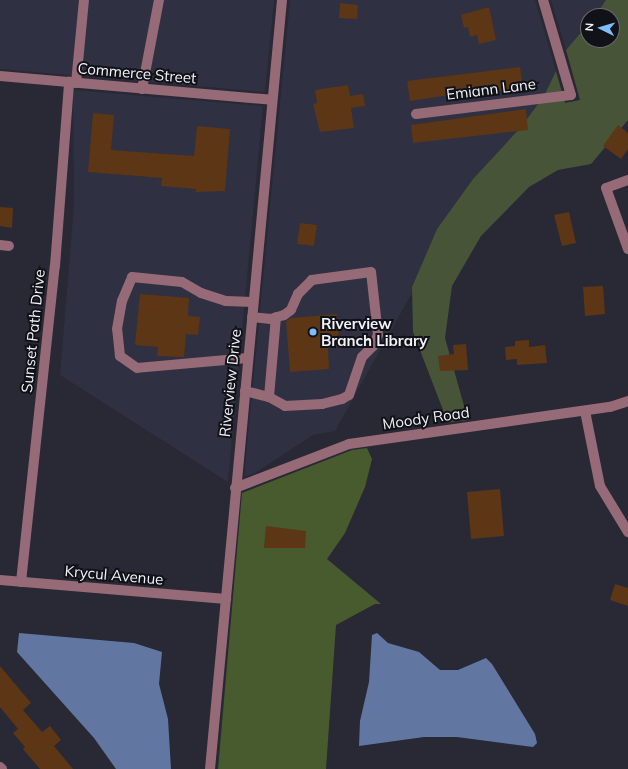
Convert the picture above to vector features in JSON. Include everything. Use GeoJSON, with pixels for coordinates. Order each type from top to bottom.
{"type":"FeatureCollection","features":[{"type":"Feature","properties":{"kind":"street","name":"Sunset Path Drive"},"geometry":{"type":"LineString","coordinates":[[21,582],[54,274],[72,83],[84,0]]}},
{"type":"Feature","properties":{"kind":"street"},"geometry":{"type":"LineString","coordinates":[[142,89],[160,0]]}},
{"type":"Feature","properties":{"kind":"street","name":"Riverview Drive"},"geometry":{"type":"LineString","coordinates":[[210,769],[235,488],[282,0]]}},
{"type":"Feature","properties":{"kind":"street","name":"Emiann Lane"},"geometry":{"type":"LineString","coordinates":[[416,114],[571,95],[543,0]]}},
{"type":"Feature","properties":{"kind":"street","name":"Commerce Street"},"geometry":{"type":"LineString","coordinates":[[0,76],[272,100]]}},
{"type":"Feature","properties":{"kind":"street"},"geometry":{"type":"LineString","coordinates":[[628,180],[606,188],[628,249]]}},
{"type":"Feature","properties":{"kind":"street"},"geometry":{"type":"LineString","coordinates":[[245,391],[270,397],[285,406],[298,406],[334,401],[349,395],[362,357],[373,346],[378,335],[371,272],[312,280],[298,294],[291,310],[276,317],[252,317]]}},
{"type":"Feature","properties":{"kind":"street"},"geometry":{"type":"LineString","coordinates":[[248,358],[137,368],[120,356],[117,329],[122,301],[132,277],[182,282],[201,294],[226,301],[253,302]]}},
{"type":"Feature","properties":{"kind":"street"},"geometry":{"type":"LineString","coordinates":[[270,397],[276,317]]}},
{"type":"Feature","properties":{"kind":"street","name":"Moody Road"},"geometry":{"type":"LineString","coordinates":[[235,488],[350,444],[585,411],[628,401]]}},
{"type":"Feature","properties":{"kind":"street"},"geometry":{"type":"LineString","coordinates":[[585,411],[600,486],[628,532]]}},
{"type":"Feature","properties":{"kind":"street","name":"Krycul Avenue"},"geometry":{"type":"LineString","coordinates":[[0,580],[226,599]]}},
{"type":"Feature","properties":{"kind":"shaded area"},"geometry":{"type":"Polygon","coordinates":[[[0,0],[274,0],[265,92],[0,69],[0,0]]]}},
{"type":"Feature","properties":{"kind":"shaded area"},"geometry":{"type":"Polygon","coordinates":[[[290,0],[535,0],[556,71],[544,96],[521,127],[473,179],[437,229],[412,287],[412,293],[335,431],[313,435],[255,473],[244,477],[290,0]]]}},
{"type":"Feature","properties":{"kind":"shaded area"},"geometry":{"type":"Polygon","coordinates":[[[551,0],[606,0],[600,8],[580,8],[580,33],[566,50],[551,0]]]}},
{"type":"Feature","properties":{"kind":"shaded area"},"geometry":{"type":"Polygon","coordinates":[[[73,90],[263,106],[228,482],[60,375],[74,206],[73,90]]]}},
{"type":"Feature","properties":{"kind":"green space"},"geometry":{"type":"Polygon","coordinates":[[[606,0],[628,0],[628,120],[591,164],[558,170],[529,187],[481,236],[452,286],[445,338],[468,420],[444,423],[443,410],[413,332],[412,287],[437,229],[473,179],[521,127],[544,96],[556,71],[565,103],[580,100],[566,50],[580,33],[580,48],[620,48],[620,8],[600,8],[606,0]]]}},
{"type":"Feature","properties":{"kind":"green space"},"geometry":{"type":"Polygon","coordinates":[[[367,448],[372,459],[365,487],[345,533],[327,559],[381,604],[375,604],[336,625],[326,769],[218,769],[242,493],[352,450],[367,448]]]}},
{"type":"Feature","properties":{"kind":"water"},"geometry":{"type":"Polygon","coordinates":[[[19,633],[134,643],[162,652],[159,684],[168,719],[171,769],[116,769],[94,738],[17,652],[19,633]]]}},
{"type":"Feature","properties":{"kind":"water"},"geometry":{"type":"Polygon","coordinates":[[[377,633],[388,643],[419,652],[440,670],[458,670],[486,658],[492,664],[535,734],[537,743],[533,747],[457,737],[424,737],[359,746],[360,721],[369,682],[372,635],[377,633]]]}},
{"type":"Feature","properties":{"kind":"building"},"geometry":{"type":"Polygon","coordinates":[[[340,3],[358,5],[357,19],[339,18],[340,3]]]}},
{"type":"Feature","properties":{"kind":"building"},"geometry":{"type":"Polygon","coordinates":[[[489,7],[496,40],[479,44],[477,35],[470,37],[468,27],[464,28],[461,15],[489,7]]]}},
{"type":"Feature","properties":{"kind":"building"},"geometry":{"type":"Polygon","coordinates":[[[520,67],[523,87],[451,100],[450,95],[410,101],[407,81],[520,67]]]}},
{"type":"Feature","properties":{"kind":"building"},"geometry":{"type":"Polygon","coordinates":[[[348,85],[350,96],[363,94],[365,106],[351,108],[354,128],[320,132],[313,104],[317,103],[315,90],[348,85]]]}},
{"type":"Feature","properties":{"kind":"building"},"geometry":{"type":"Polygon","coordinates":[[[526,109],[528,130],[413,143],[411,125],[526,109]]]}},
{"type":"Feature","properties":{"kind":"building"},"geometry":{"type":"Polygon","coordinates":[[[93,113],[114,115],[111,150],[194,156],[197,126],[230,129],[225,191],[196,192],[196,189],[161,186],[162,178],[88,172],[93,113]]]}},
{"type":"Feature","properties":{"kind":"building"},"geometry":{"type":"Polygon","coordinates":[[[618,125],[628,133],[628,149],[621,159],[603,146],[618,125]]]}},
{"type":"Feature","properties":{"kind":"building"},"geometry":{"type":"Polygon","coordinates":[[[0,207],[13,208],[12,228],[0,226],[0,207]]]}},
{"type":"Feature","properties":{"kind":"building"},"geometry":{"type":"Polygon","coordinates":[[[569,212],[576,243],[562,246],[554,215],[569,212]]]}},
{"type":"Feature","properties":{"kind":"building"},"geometry":{"type":"Polygon","coordinates":[[[300,223],[317,225],[314,246],[297,244],[300,223]]]}},
{"type":"Feature","properties":{"kind":"building"},"geometry":{"type":"Polygon","coordinates":[[[603,286],[605,314],[585,316],[583,287],[603,286]]]}},
{"type":"Feature","properties":{"kind":"building"},"geometry":{"type":"Polygon","coordinates":[[[140,294],[189,298],[188,316],[200,317],[198,335],[186,334],[184,357],[157,356],[158,347],[135,345],[140,294]]]}},
{"type":"Feature","properties":{"kind":"building","name":"Riverview Branch Library"},"geometry":{"type":"Polygon","coordinates":[[[337,314],[340,347],[328,348],[329,369],[290,372],[286,321],[291,318],[337,314]]]}},
{"type":"Feature","properties":{"kind":"building"},"geometry":{"type":"Polygon","coordinates":[[[529,340],[529,347],[545,345],[547,363],[517,365],[517,359],[506,360],[505,347],[515,346],[515,341],[529,340]]]}},
{"type":"Feature","properties":{"kind":"building"},"geometry":{"type":"Polygon","coordinates":[[[466,344],[468,370],[440,371],[438,356],[454,354],[453,345],[466,344]]]}},
{"type":"Feature","properties":{"kind":"building"},"geometry":{"type":"Polygon","coordinates":[[[500,489],[504,536],[471,539],[467,492],[500,489]]]}},
{"type":"Feature","properties":{"kind":"building"},"geometry":{"type":"Polygon","coordinates":[[[266,526],[306,531],[305,548],[264,548],[266,526]]]}},
{"type":"Feature","properties":{"kind":"building"},"geometry":{"type":"Polygon","coordinates":[[[615,584],[628,588],[628,606],[610,600],[615,584]]]}},
{"type":"Feature","properties":{"kind":"building"},"geometry":{"type":"Polygon","coordinates":[[[0,666],[31,703],[23,710],[42,732],[50,726],[61,740],[54,746],[73,769],[40,769],[23,749],[25,747],[13,733],[18,729],[0,707],[0,666]]]}},
{"type":"Feature","properties":{"kind":"place","name":"Riverview Branch Library"},"geometry":{"type":"Point","coordinates":[313,332]}}]}
